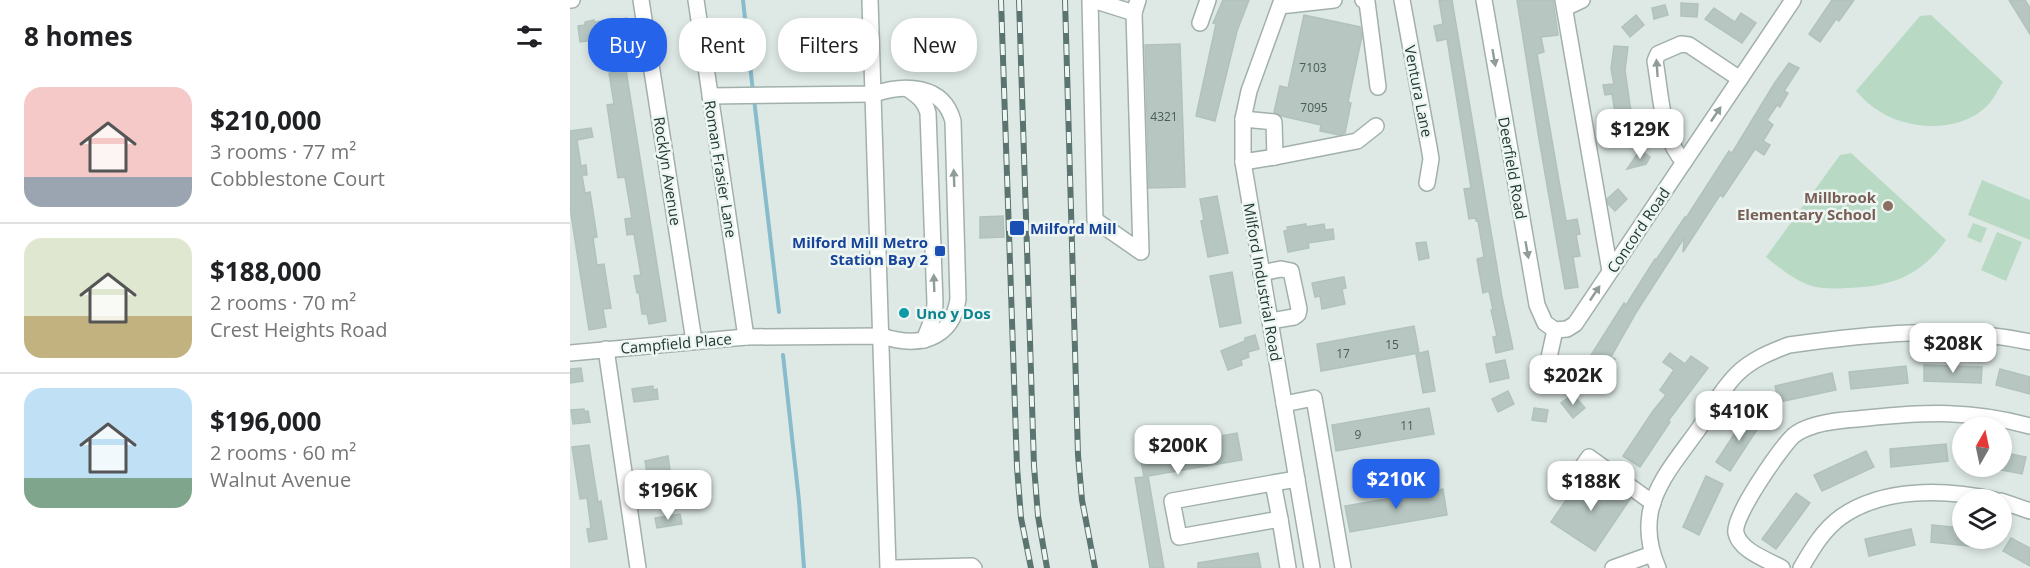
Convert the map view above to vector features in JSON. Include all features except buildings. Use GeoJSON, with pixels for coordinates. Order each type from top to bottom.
{"type":"FeatureCollection","features":[{"type":"Feature","properties":{"kind":"street","name":"Rocklyn Avenue"},"geometry":{"type":"LineString","coordinates":[[641,0],[694,341]]}},
{"type":"Feature","properties":{"kind":"street","name":"Roman Frasier Lane"},"geometry":{"type":"LineString","coordinates":[[696,0],[746,337]]}},
{"type":"Feature","properties":{"kind":"street"},"geometry":{"type":"LineString","coordinates":[[870,0],[888,568]]}},
{"type":"Feature","properties":{"kind":"street"},"geometry":{"type":"LineString","coordinates":[[1092,0],[1136,6],[1141,252],[1095,220],[1092,0]]}},
{"type":"Feature","properties":{"kind":"street"},"geometry":{"type":"LineString","coordinates":[[1200,22],[1208,0]]}},
{"type":"Feature","properties":{"kind":"street"},"geometry":{"type":"LineString","coordinates":[[1281,3],[1334,0]]}},
{"type":"Feature","properties":{"kind":"street"},"geometry":{"type":"LineString","coordinates":[[1363,0],[1367,2],[1378,87]]}},
{"type":"Feature","properties":{"kind":"street","name":"Ventura Lane"},"geometry":{"type":"LineString","coordinates":[[1402,0],[1431,159],[1427,183]]}},
{"type":"Feature","properties":{"kind":"street","name":"Deerfield Road"},"geometry":{"type":"LineString","coordinates":[[1484,0],[1537,305],[1545,323],[1555,330]]}},
{"type":"Feature","properties":{"kind":"street"},"geometry":{"type":"LineString","coordinates":[[1582,0],[1564,4],[1610,271]]}},
{"type":"Feature","properties":{"kind":"street","name":"Concord Road"},"geometry":{"type":"LineString","coordinates":[[1555,330],[1567,329],[1575,324],[1793,0]]}},
{"type":"Feature","properties":{"kind":"street","name":"Milford Industrial Road"},"geometry":{"type":"LineString","coordinates":[[1281,3],[1249,91],[1243,119],[1243,162],[1312,568]]}},
{"type":"Feature","properties":{"kind":"street"},"geometry":{"type":"LineString","coordinates":[[1684,162],[1675,153],[1667,133],[1655,61],[1658,54],[1681,44],[1689,45],[1740,79]]}},
{"type":"Feature","properties":{"kind":"street"},"geometry":{"type":"LineString","coordinates":[[710,96],[874,94],[892,88],[916,88],[936,95],[950,110],[958,298],[956,313],[951,324],[943,332],[924,340]]}},
{"type":"Feature","properties":{"kind":"street"},"geometry":{"type":"LineString","coordinates":[[908,88],[926,104],[928,113],[935,303],[934,315],[924,340]]}},
{"type":"Feature","properties":{"kind":"street"},"geometry":{"type":"LineString","coordinates":[[1243,119],[1274,122],[1275,157]]}},
{"type":"Feature","properties":{"kind":"street"},"geometry":{"type":"LineString","coordinates":[[1243,162],[1357,141],[1376,126]]}},
{"type":"Feature","properties":{"kind":"street"},"geometry":{"type":"LineString","coordinates":[[1261,273],[1281,268],[1291,271],[1299,309],[1298,314],[1294,317],[1270,321]]}},
{"type":"Feature","properties":{"kind":"street"},"geometry":{"type":"LineString","coordinates":[[1548,362],[1555,330]]}},
{"type":"Feature","properties":{"kind":"street"},"geometry":{"type":"LineString","coordinates":[[1613,568],[1631,560],[1655,561],[1650,515],[1664,481],[1737,374],[1770,352],[1789,345],[1813,342],[1923,333],[1988,334],[2030,342]]}},
{"type":"Feature","properties":{"kind":"street","name":"Campfield Place"},"geometry":{"type":"LineString","coordinates":[[570,353],[746,337],[882,336],[897,341],[924,340]]}},
{"type":"Feature","properties":{"kind":"street"},"geometry":{"type":"LineString","coordinates":[[606,349],[638,568]]}},
{"type":"Feature","properties":{"kind":"street"},"geometry":{"type":"LineString","coordinates":[[1284,404],[1314,398],[1343,568]]}},
{"type":"Feature","properties":{"kind":"street"},"geometry":{"type":"LineString","coordinates":[[1782,568],[1748,549],[1736,534],[1736,526],[1743,507],[1786,444],[1803,429],[1833,422],[1932,412],[1978,414],[2030,426]]}},
{"type":"Feature","properties":{"kind":"street"},"geometry":{"type":"LineString","coordinates":[[1580,470],[1589,457],[1653,503]]}},
{"type":"Feature","properties":{"kind":"street"},"geometry":{"type":"LineString","coordinates":[[1280,519],[1179,537],[1172,501],[1297,479]]}},
{"type":"Feature","properties":{"kind":"street"},"geometry":{"type":"LineString","coordinates":[[1273,483],[1288,568]]}},
{"type":"Feature","properties":{"kind":"street"},"geometry":{"type":"LineString","coordinates":[[1801,568],[1814,545],[1826,531],[1840,518],[1866,505],[1901,495],[1952,494]]}},
{"type":"Feature","properties":{"kind":"street"},"geometry":{"type":"LineString","coordinates":[[2012,505],[2030,511]]}},
{"type":"Feature","properties":{"kind":"street"},"geometry":{"type":"LineString","coordinates":[[895,568],[972,566],[974,568]]}},
{"type":"Feature","properties":{"kind":"green space"},"geometry":{"type":"Polygon","coordinates":[[[1931,15],[2003,82],[1987,106],[1975,115],[1947,125],[1915,125],[1886,115],[1873,107],[1856,91],[1920,16],[1931,15]]]}},
{"type":"Feature","properties":{"kind":"green space"},"geometry":{"type":"Polygon","coordinates":[[[1851,153],[1946,240],[1926,263],[1903,278],[1890,282],[1841,288],[1827,288],[1803,283],[1766,257],[1840,155],[1851,153]]]}},
{"type":"Feature","properties":{"kind":"green space"},"geometry":{"type":"Polygon","coordinates":[[[1982,180],[2030,200],[2030,240],[1968,215],[1982,180]]]}},
{"type":"Feature","properties":{"kind":"green space"},"geometry":{"type":"Polygon","coordinates":[[[1973,223],[1987,228],[1981,243],[1967,237],[1973,223]]]}},
{"type":"Feature","properties":{"kind":"green space"},"geometry":{"type":"Polygon","coordinates":[[[1997,232],[2022,242],[2006,281],[1981,270],[1997,232]]]}},
{"type":"Feature","properties":{"kind":"waterway"},"geometry":{"type":"LineString","coordinates":[[743,0],[753,92]]}},
{"type":"Feature","properties":{"kind":"waterway"},"geometry":{"type":"LineString","coordinates":[[754,99],[779,312]]}},
{"type":"Feature","properties":{"kind":"waterway"},"geometry":{"type":"LineString","coordinates":[[783,355],[804,568]]}},
{"type":"Feature","properties":{"kind":"railway"},"geometry":{"type":"LineString","coordinates":[[1001,0],[1017,467],[1021,518],[1031,568]]}},
{"type":"Feature","properties":{"kind":"railway"},"geometry":{"type":"LineString","coordinates":[[1019,0],[1034,466],[1038,516],[1047,568]]}},
{"type":"Feature","properties":{"kind":"railway"},"geometry":{"type":"LineString","coordinates":[[1065,0],[1078,455],[1082,500],[1095,568]]}},
{"type":"Feature","properties":{"kind":"place","name":"Millbrook Elementary School"},"geometry":{"type":"Point","coordinates":[1888,206]}},
{"type":"Feature","properties":{"kind":"place","name":"Milford Mill"},"geometry":{"type":"Point","coordinates":[1017,228]}},
{"type":"Feature","properties":{"kind":"place","name":"Milford Mill Metro Station Bay 2"},"geometry":{"type":"Point","coordinates":[940,251]}},
{"type":"Feature","properties":{"kind":"place","name":"Uno y Dos"},"geometry":{"type":"Point","coordinates":[904,313]}}]}
